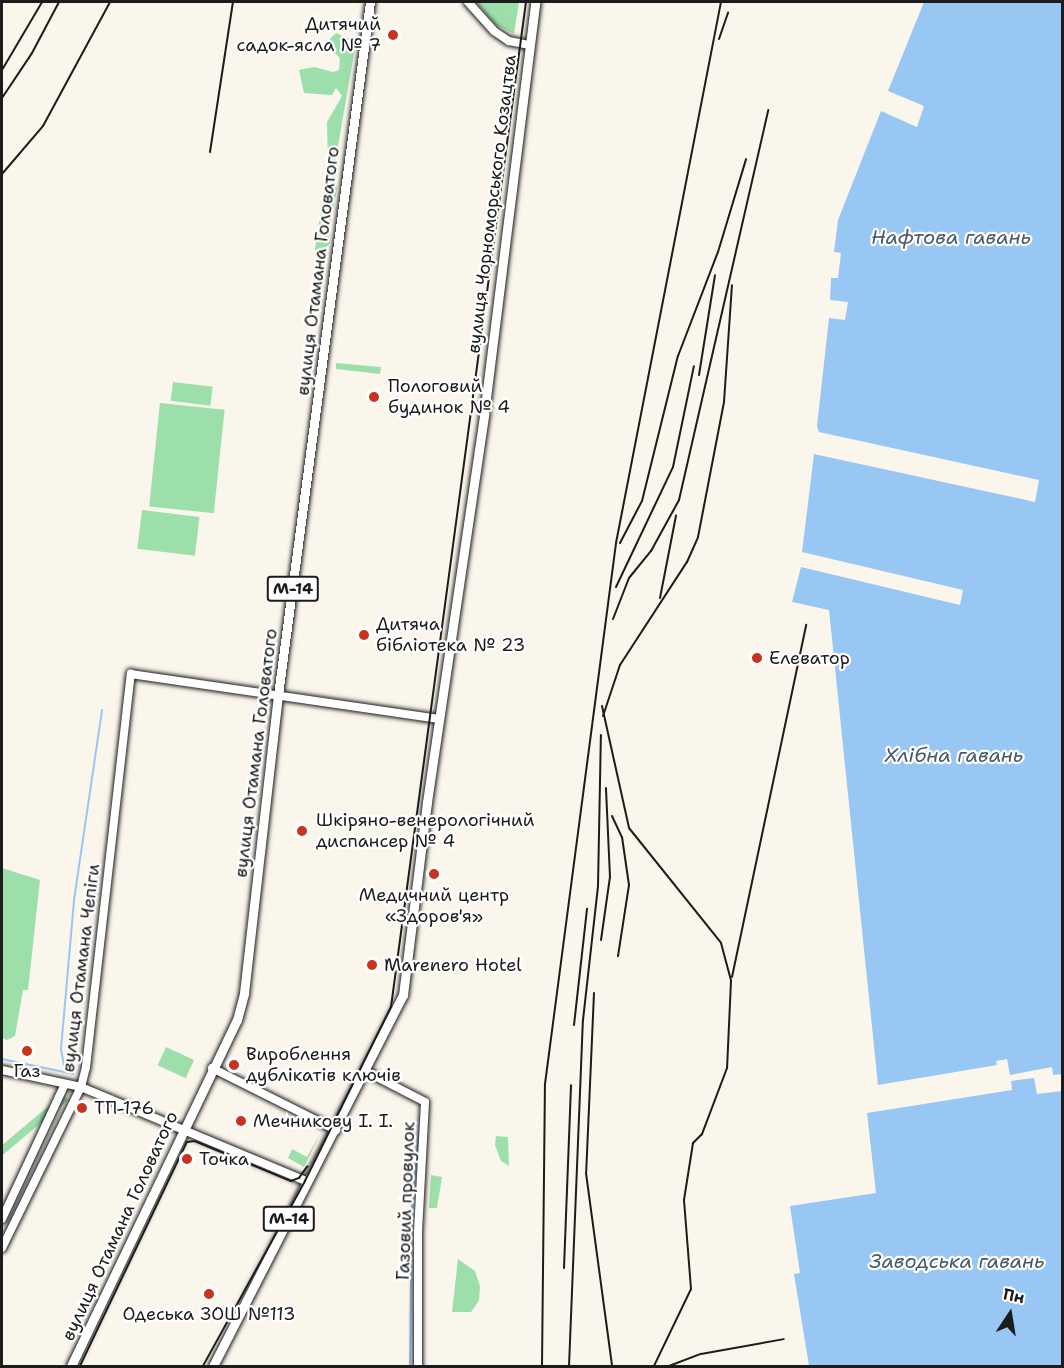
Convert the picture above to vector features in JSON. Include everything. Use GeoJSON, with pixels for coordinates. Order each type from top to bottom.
{"type":"FeatureCollection","features":[{"type":"Feature","properties":{"kind":"main road","name":"вулиця Отамана Головатого"},"geometry":{"type":"LineString","coordinates":[[71,1366],[237,1020],[244,993],[278,695],[370,2]]}},
{"type":"Feature","properties":{"kind":"main road","name":"вулиця Чорноморського Козацтва"},"geometry":{"type":"LineString","coordinates":[[213,1366],[367,1072],[404,995],[439,719],[484,414],[535,2]]}},
{"type":"Feature","properties":{"kind":"street"},"geometry":{"type":"LineString","coordinates":[[468,2],[500,35],[529,45]]}},
{"type":"Feature","properties":{"kind":"street","name":"вулиця Отамана Чепіги"},"geometry":{"type":"LineString","coordinates":[[2,1248],[81,1087],[131,674],[278,695]]}},
{"type":"Feature","properties":{"kind":"street"},"geometry":{"type":"LineString","coordinates":[[278,695],[439,719]]}},
{"type":"Feature","properties":{"kind":"street"},"geometry":{"type":"LineString","coordinates":[[212,1068],[336,1130]]}},
{"type":"Feature","properties":{"kind":"street"},"geometry":{"type":"LineString","coordinates":[[2,1070],[81,1087],[185,1128],[308,1182]]}},
{"type":"Feature","properties":{"kind":"street","name":"Газовий провулок"},"geometry":{"type":"LineString","coordinates":[[367,1072],[425,1102],[418,1233],[418,1366]]}},
{"type":"Feature","properties":{"kind":"street","name":"вулиця Отамана Чепіги"},"geometry":{"type":"LineString","coordinates":[[2,1219],[65,1084]]}},
{"type":"Feature","properties":{"kind":"green space"},"geometry":{"type":"Polygon","coordinates":[[[476,2],[519,2],[514,34],[495,24],[476,2]]]}},
{"type":"Feature","properties":{"kind":"green space"},"geometry":{"type":"Polygon","coordinates":[[[336,33],[356,42],[334,169],[337,189],[328,233],[330,243],[319,256],[315,249],[328,164],[327,122],[342,96],[336,88],[332,95],[304,93],[299,70],[314,67],[333,72],[339,70],[340,58],[329,47],[330,39],[336,33]]]}},
{"type":"Feature","properties":{"kind":"green space"},"geometry":{"type":"Polygon","coordinates":[[[336,363],[381,367],[380,374],[336,369],[336,363]]]}},
{"type":"Feature","properties":{"kind":"green space"},"geometry":{"type":"Polygon","coordinates":[[[173,382],[213,387],[210,406],[171,401],[173,382]]]}},
{"type":"Feature","properties":{"kind":"green space"},"geometry":{"type":"Polygon","coordinates":[[[160,403],[225,410],[214,513],[149,506],[160,403]]]}},
{"type":"Feature","properties":{"kind":"green space"},"geometry":{"type":"Polygon","coordinates":[[[142,510],[200,517],[195,556],[137,549],[142,510]]]}},
{"type":"Feature","properties":{"kind":"green space"},"geometry":{"type":"Polygon","coordinates":[[[2,868],[40,880],[28,990],[23,990],[15,1036],[7,1040],[2,1038],[2,868]]]}},
{"type":"Feature","properties":{"kind":"green space"},"geometry":{"type":"Polygon","coordinates":[[[166,1047],[194,1060],[186,1078],[158,1065],[166,1047]]]}},
{"type":"Feature","properties":{"kind":"green space"},"geometry":{"type":"Polygon","coordinates":[[[63,1094],[68,1100],[2,1156],[2,1145],[63,1094]]]}},
{"type":"Feature","properties":{"kind":"green space"},"geometry":{"type":"Polygon","coordinates":[[[321,1132],[304,1167],[288,1158],[292,1149],[307,1157],[321,1132]]]}},
{"type":"Feature","properties":{"kind":"green space"},"geometry":{"type":"Polygon","coordinates":[[[496,1136],[508,1137],[509,1166],[501,1161],[495,1145],[496,1136]]]}},
{"type":"Feature","properties":{"kind":"green space"},"geometry":{"type":"Polygon","coordinates":[[[431,1175],[442,1177],[437,1208],[429,1208],[431,1175]]]}},
{"type":"Feature","properties":{"kind":"green space"},"geometry":{"type":"Polygon","coordinates":[[[458,1259],[475,1271],[480,1286],[479,1301],[471,1312],[452,1312],[458,1259]]]}},
{"type":"Feature","properties":{"kind":"water"},"geometry":{"type":"Polygon","coordinates":[[[924,2],[1062,2],[1062,1074],[1053,1075],[1052,1067],[1010,1075],[1007,1059],[996,1061],[997,1065],[878,1085],[829,610],[792,602],[801,567],[960,605],[963,590],[802,552],[814,454],[1035,502],[1039,480],[819,432],[817,426],[829,318],[845,320],[848,302],[830,300],[831,278],[838,278],[841,253],[834,252],[838,220],[881,111],[917,127],[924,106],[888,91],[924,2]]]}},
{"type":"Feature","properties":{"kind":"water","name":"Заводська гавань"},"geometry":{"type":"Polygon","coordinates":[[[1034,1078],[1037,1094],[1062,1091],[1062,1366],[809,1366],[794,1274],[800,1273],[790,1206],[876,1193],[867,1113],[1012,1090],[1011,1081],[1034,1078]]]}},
{"type":"Feature","properties":{"kind":"waterway"},"geometry":{"type":"LineString","coordinates":[[2,1059],[73,1074],[64,1065],[61,1049],[74,900],[102,710]]}},
{"type":"Feature","properties":{"kind":"waterway"},"geometry":{"type":"LineString","coordinates":[[410,1366],[412,1206],[421,1112]]}},
{"type":"Feature","properties":{"kind":"tram line"},"geometry":{"type":"LineString","coordinates":[[203,1366],[305,1181],[391,1007],[526,2]]}},
{"type":"Feature","properties":{"kind":"tram line"},"geometry":{"type":"LineString","coordinates":[[80,1366],[187,1142],[195,1141],[291,1181],[299,1178],[307,1167]]}},
{"type":"Feature","properties":{"kind":"railway"},"geometry":{"type":"LineString","coordinates":[[2,70],[42,2]]}},
{"type":"Feature","properties":{"kind":"railway"},"geometry":{"type":"LineString","coordinates":[[2,98],[32,53],[59,2]]}},
{"type":"Feature","properties":{"kind":"railway"},"geometry":{"type":"LineString","coordinates":[[2,174],[43,126],[110,2]]}},
{"type":"Feature","properties":{"kind":"railway"},"geometry":{"type":"LineString","coordinates":[[210,152],[233,2]]}},
{"type":"Feature","properties":{"kind":"railway"},"geometry":{"type":"LineString","coordinates":[[542,1366],[545,1084],[616,543],[721,2]]}},
{"type":"Feature","properties":{"kind":"railway"},"geometry":{"type":"LineString","coordinates":[[719,39],[728,13]]}},
{"type":"Feature","properties":{"kind":"railway"},"geometry":{"type":"LineString","coordinates":[[613,619],[629,578],[651,551],[679,500],[768,110]]}},
{"type":"Feature","properties":{"kind":"railway"},"geometry":{"type":"LineString","coordinates":[[620,543],[642,501],[678,356],[718,252],[746,159]]}},
{"type":"Feature","properties":{"kind":"railway"},"geometry":{"type":"LineString","coordinates":[[699,375],[715,275]]}},
{"type":"Feature","properties":{"kind":"railway"},"geometry":{"type":"LineString","coordinates":[[603,716],[620,665],[687,562],[698,537],[724,402],[732,285]]}},
{"type":"Feature","properties":{"kind":"railway"},"geometry":{"type":"LineString","coordinates":[[616,587],[673,467],[694,366]]}},
{"type":"Feature","properties":{"kind":"railway"},"geometry":{"type":"LineString","coordinates":[[660,598],[676,516]]}},
{"type":"Feature","properties":{"kind":"railway"},"geometry":{"type":"LineString","coordinates":[[732,977],[806,625]]}},
{"type":"Feature","properties":{"kind":"railway"},"geometry":{"type":"LineString","coordinates":[[602,706],[629,828],[721,943],[731,981],[727,1068],[702,1134],[693,1143],[684,1200],[691,1289],[654,1366]]}},
{"type":"Feature","properties":{"kind":"railway"},"geometry":{"type":"LineString","coordinates":[[569,1366],[583,1020],[598,886],[601,735]]}},
{"type":"Feature","properties":{"kind":"railway"},"geometry":{"type":"LineString","coordinates":[[601,940],[610,877],[606,788]]}},
{"type":"Feature","properties":{"kind":"railway"},"geometry":{"type":"LineString","coordinates":[[612,816],[622,837],[629,885],[618,956]]}},
{"type":"Feature","properties":{"kind":"railway"},"geometry":{"type":"LineString","coordinates":[[574,1025],[587,909]]}},
{"type":"Feature","properties":{"kind":"railway"},"geometry":{"type":"LineString","coordinates":[[594,993],[586,1173],[612,1366]]}},
{"type":"Feature","properties":{"kind":"railway"},"geometry":{"type":"LineString","coordinates":[[564,1268],[571,1085]]}},
{"type":"Feature","properties":{"kind":"railway"},"geometry":{"type":"LineString","coordinates":[[669,1366],[701,1354],[784,1339]]}},
{"type":"Feature","properties":{"kind":"place","name":"Дитячий садок-ясла № 7"},"geometry":{"type":"Point","coordinates":[393,35]}},
{"type":"Feature","properties":{"kind":"place","name":"Пологовий будинок № 4"},"geometry":{"type":"Point","coordinates":[374,397]}},
{"type":"Feature","properties":{"kind":"place","name":"Дитяча бібліотека № 23"},"geometry":{"type":"Point","coordinates":[364,635]}},
{"type":"Feature","properties":{"kind":"place","name":"Елеватор"},"geometry":{"type":"Point","coordinates":[757,658]}},
{"type":"Feature","properties":{"kind":"place","name":"Шкіряно-венерологічний диспансер № 4"},"geometry":{"type":"Point","coordinates":[302,831]}},
{"type":"Feature","properties":{"kind":"place","name":"Медичний центр «Здоров'я»"},"geometry":{"type":"Point","coordinates":[434,874]}},
{"type":"Feature","properties":{"kind":"place","name":"Marenero Hotel"},"geometry":{"type":"Point","coordinates":[372,965]}},
{"type":"Feature","properties":{"kind":"place","name":"Газ"},"geometry":{"type":"Point","coordinates":[27,1051]}},
{"type":"Feature","properties":{"kind":"place","name":"Вироблення дублікатів ключів"},"geometry":{"type":"Point","coordinates":[234,1065]}},
{"type":"Feature","properties":{"kind":"place","name":"ТП-176"},"geometry":{"type":"Point","coordinates":[82,1108]}},
{"type":"Feature","properties":{"kind":"place","name":"Мечникову І. І."},"geometry":{"type":"Point","coordinates":[241,1121]}},
{"type":"Feature","properties":{"kind":"place","name":"Точка"},"geometry":{"type":"Point","coordinates":[187,1159]}},
{"type":"Feature","properties":{"kind":"place","name":"Одеська ЗОШ №113"},"geometry":{"type":"Point","coordinates":[209,1294]}},
{"type":"Feature","properties":{"kind":"water label","name":"Нафтова гавань"},"geometry":{"type":"Point","coordinates":[951,237]}},
{"type":"Feature","properties":{"kind":"water label","name":"Хлібна гавань"},"geometry":{"type":"Point","coordinates":[954,755]}}]}
